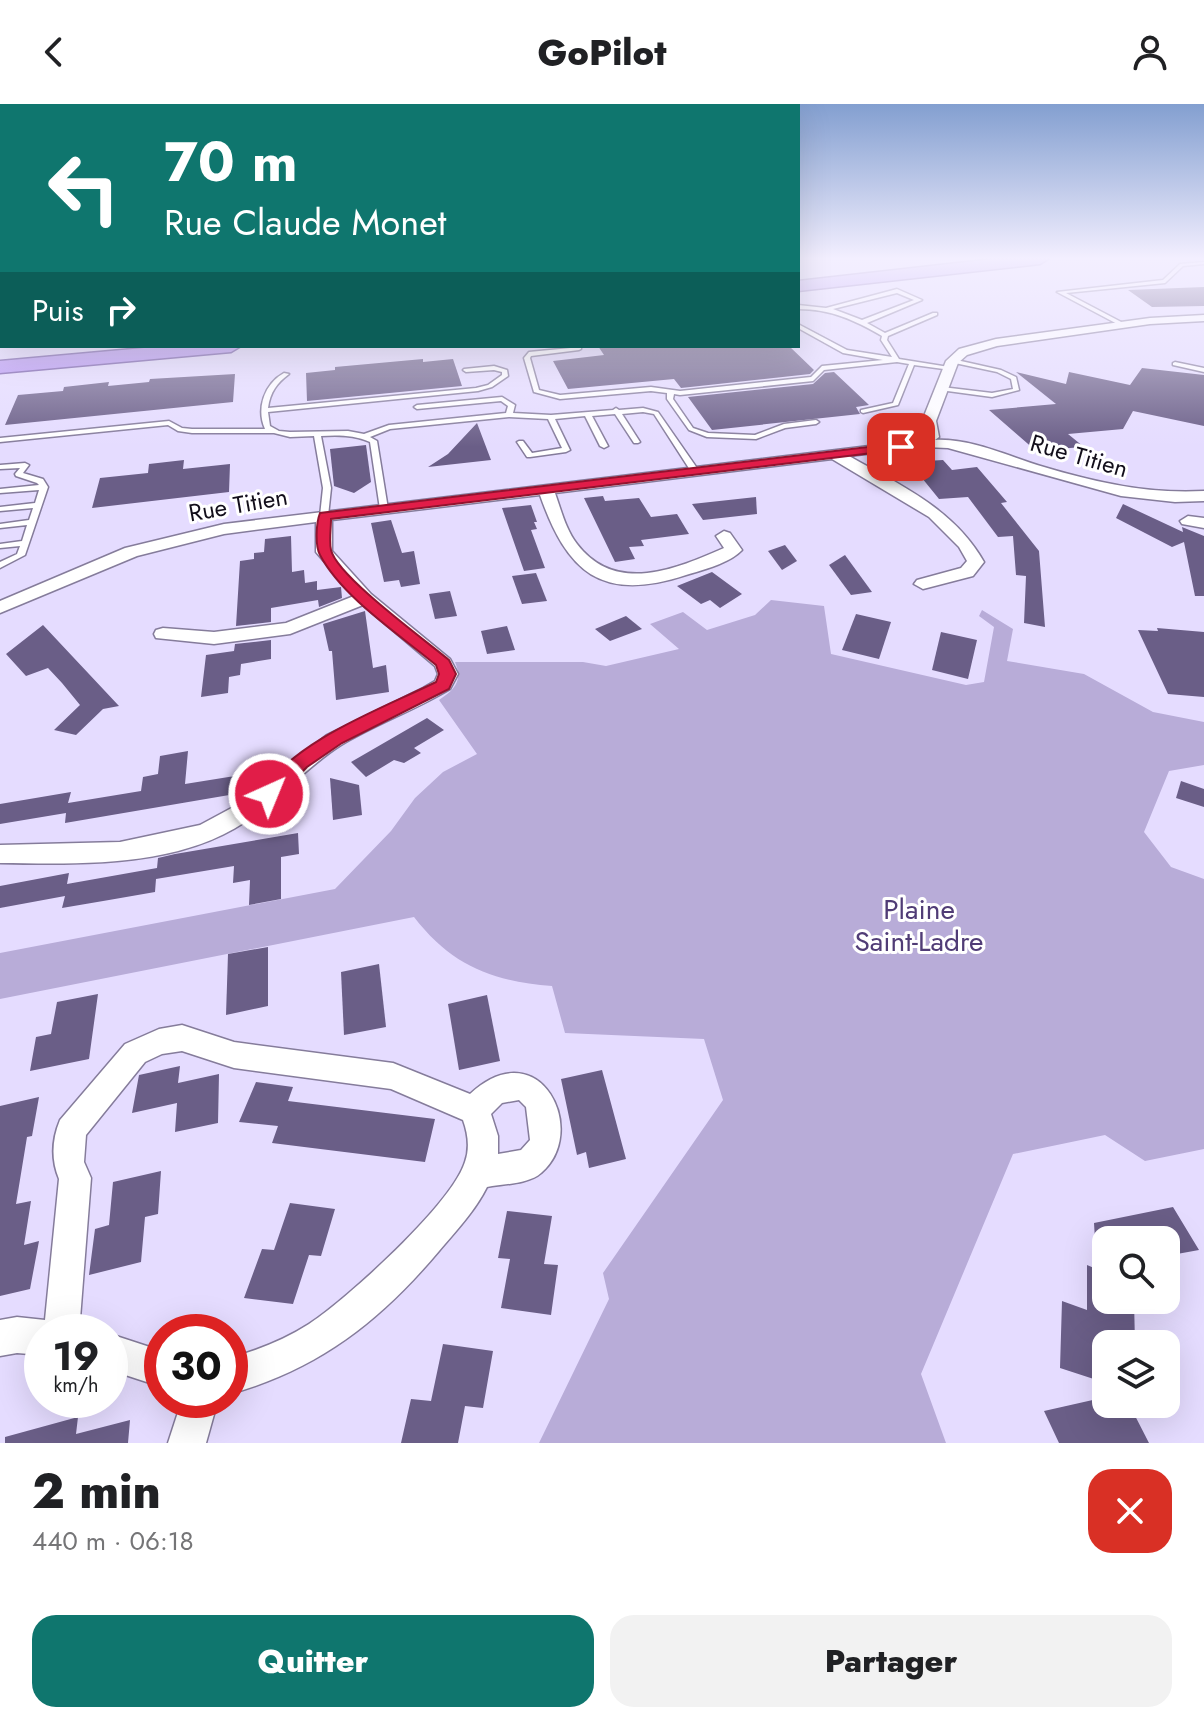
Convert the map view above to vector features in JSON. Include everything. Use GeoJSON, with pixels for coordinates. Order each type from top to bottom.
{"type":"FeatureCollection","features":[{"type":"Feature","properties":{"kind":"highway"},"geometry":{"type":"LineString","coordinates":[[0,350],[48,348]]}},
{"type":"Feature","properties":{"kind":"highway"},"geometry":{"type":"LineString","coordinates":[[0,367],[209,348]]}},
{"type":"Feature","properties":{"kind":"street"},"geometry":{"type":"LineString","coordinates":[[933,441],[929,421],[951,365],[963,352],[987,344],[1164,321]]}},
{"type":"Feature","properties":{"kind":"street","name":"Rue Titien"},"geometry":{"type":"LineString","coordinates":[[0,608],[131,552],[224,529],[933,441],[1114,492],[1146,498],[1204,496]]}},
{"type":"Feature","properties":{"kind":"street"},"geometry":{"type":"LineString","coordinates":[[836,455],[931,512],[970,545],[976,562],[967,572],[923,584]]}},
{"type":"Feature","properties":{"kind":"street"},"geometry":{"type":"LineString","coordinates":[[546,490],[568,544],[582,560],[612,578],[646,581],[672,576],[734,550],[724,536]]}},
{"type":"Feature","properties":{"kind":"street"},"geometry":{"type":"LineString","coordinates":[[0,854],[76,855],[171,843],[231,821],[269,794],[300,763],[336,739],[443,685],[448,674],[443,663],[365,598],[324,552],[324,516]]}},
{"type":"Feature","properties":{"kind":"street"},"geometry":{"type":"LineString","coordinates":[[163,634],[214,638],[290,628],[365,598]]}},
{"type":"Feature","properties":{"kind":"street"},"geometry":{"type":"LineString","coordinates":[[63,1314],[75,1178],[68,1163],[71,1130],[135,1053],[159,1042],[182,1038],[234,1055],[393,1076],[465,1105],[481,1126],[483,1151],[477,1173],[467,1191],[416,1253],[364,1307],[258,1370],[248,1372]]}},
{"type":"Feature","properties":{"kind":"street"},"geometry":{"type":"LineString","coordinates":[[465,1105],[495,1090],[522,1086],[540,1103],[546,1145],[529,1164],[477,1173]]}},
{"type":"Feature","properties":{"kind":"street"},"geometry":{"type":"LineString","coordinates":[[0,1338],[24,1336]]}},
{"type":"Feature","properties":{"kind":"street"},"geometry":{"type":"LineString","coordinates":[[187,1443],[195,1418]]}},
{"type":"Feature","properties":{"kind":"lane"},"geometry":{"type":"LineString","coordinates":[[885,335],[917,321]]}},
{"type":"Feature","properties":{"kind":"lane"},"geometry":{"type":"LineString","coordinates":[[1116,321],[1123,325]]}},
{"type":"Feature","properties":{"kind":"lane"},"geometry":{"type":"LineString","coordinates":[[863,322],[885,335]]}},
{"type":"Feature","properties":{"kind":"lane"},"geometry":{"type":"LineString","coordinates":[[800,327],[845,352],[911,365],[951,365],[999,371],[1014,378],[1016,390],[992,395],[942,389]]}},
{"type":"Feature","properties":{"kind":"lane"},"geometry":{"type":"LineString","coordinates":[[885,335],[884,340],[897,360]]}},
{"type":"Feature","properties":{"kind":"lane"},"geometry":{"type":"LineString","coordinates":[[579,348],[529,354],[527,358],[536,391],[560,397],[813,379],[822,368],[897,360]]}},
{"type":"Feature","properties":{"kind":"lane"},"geometry":{"type":"LineString","coordinates":[[1175,364],[1204,370]]}},
{"type":"Feature","properties":{"kind":"lane"},"geometry":{"type":"LineString","coordinates":[[863,411],[896,404],[911,365]]}},
{"type":"Feature","properties":{"kind":"lane"},"geometry":{"type":"LineString","coordinates":[[266,410],[476,390],[490,386],[505,376],[505,371],[500,368],[466,370]]}},
{"type":"Feature","properties":{"kind":"lane"},"geometry":{"type":"LineString","coordinates":[[273,431],[267,427],[270,386],[276,378],[286,374]]}},
{"type":"Feature","properties":{"kind":"lane"},"geometry":{"type":"LineString","coordinates":[[671,391],[670,399],[691,429],[707,435],[756,437],[784,426],[816,422]]}},
{"type":"Feature","properties":{"kind":"lane"},"geometry":{"type":"LineString","coordinates":[[417,407],[502,399],[512,405],[509,415]]}},
{"type":"Feature","properties":{"kind":"lane"},"geometry":{"type":"LineString","coordinates":[[616,410],[636,442]]}},
{"type":"Feature","properties":{"kind":"lane"},"geometry":{"type":"LineString","coordinates":[[364,437],[389,427],[509,415],[551,417],[643,410],[656,413],[695,471]]}},
{"type":"Feature","properties":{"kind":"lane"},"geometry":{"type":"LineString","coordinates":[[587,413],[604,446]]}},
{"type":"Feature","properties":{"kind":"lane"},"geometry":{"type":"LineString","coordinates":[[521,442],[530,455],[566,450],[551,417]]}},
{"type":"Feature","properties":{"kind":"lane"},"geometry":{"type":"LineString","coordinates":[[0,440],[169,423],[180,430],[192,431],[273,431],[364,437],[373,441],[384,509]]}},
{"type":"Feature","properties":{"kind":"lane"},"geometry":{"type":"LineString","coordinates":[[317,433],[327,488],[324,516]]}},
{"type":"Feature","properties":{"kind":"lane"},"geometry":{"type":"LineString","coordinates":[[0,467],[25,465],[19,474],[40,481],[44,487]]}},
{"type":"Feature","properties":{"kind":"lane"},"geometry":{"type":"LineString","coordinates":[[0,491],[44,487]]}},
{"type":"Feature","properties":{"kind":"lane"},"geometry":{"type":"LineString","coordinates":[[0,565],[21,555],[44,487]]}},
{"type":"Feature","properties":{"kind":"lane"},"geometry":{"type":"LineString","coordinates":[[0,509],[38,505]]}},
{"type":"Feature","properties":{"kind":"lane"},"geometry":{"type":"LineString","coordinates":[[0,526],[32,522]]}},
{"type":"Feature","properties":{"kind":"lane"},"geometry":{"type":"LineString","coordinates":[[0,546],[25,543]]}},
{"type":"Feature","properties":{"kind":"green space","name":"Plaine Saint-Ladre"},"geometry":{"type":"Polygon","coordinates":[[[771,600],[824,606],[831,654],[966,685],[984,682],[994,627],[979,616],[982,610],[1013,629],[1007,661],[1084,674],[1153,712],[1204,722],[1204,765],[1169,771],[1144,832],[1171,867],[1204,879],[1204,1149],[1145,1161],[1105,1135],[1013,1154],[921,1374],[946,1443],[539,1443],[609,1299],[603,1273],[723,1100],[704,1039],[565,1033],[552,986],[510,980],[475,968],[443,948],[414,917],[0,999],[0,953],[335,889],[391,831],[415,798],[443,772],[477,754],[439,700],[456,684],[458,674],[455,662],[583,662],[606,666],[679,649],[650,624],[683,612],[707,630],[755,615],[771,600]]]}},
{"type":"Feature","properties":{"kind":"building"},"geometry":{"type":"Polygon","coordinates":[[[599,348],[791,348],[814,370],[810,374],[681,388],[674,379],[568,389],[553,361],[604,355],[599,348]]]}},
{"type":"Feature","properties":{"kind":"building"},"geometry":{"type":"Polygon","coordinates":[[[423,359],[423,362],[453,359],[462,386],[307,401],[306,373],[335,370],[335,367],[423,359]]]}},
{"type":"Feature","properties":{"kind":"building"},"geometry":{"type":"Polygon","coordinates":[[[1142,368],[1204,375],[1204,426],[1133,411],[1123,429],[1068,434],[1084,447],[1056,449],[1055,446],[1055,449],[1035,450],[989,410],[1056,404],[1016,372],[1066,384],[1069,372],[1130,385],[1142,368]]]}},
{"type":"Feature","properties":{"kind":"building"},"geometry":{"type":"Polygon","coordinates":[[[834,372],[869,405],[856,407],[860,414],[712,430],[688,397],[813,384],[825,373],[834,372]]]}},
{"type":"Feature","properties":{"kind":"building"},"geometry":{"type":"Polygon","coordinates":[[[235,374],[233,402],[5,425],[18,395],[63,391],[64,387],[109,382],[108,386],[149,382],[150,379],[235,374]]]}},
{"type":"Feature","properties":{"kind":"building"},"geometry":{"type":"Polygon","coordinates":[[[477,423],[491,460],[428,467],[448,454],[477,423]]]}},
{"type":"Feature","properties":{"kind":"building"},"geometry":{"type":"Polygon","coordinates":[[[366,445],[371,482],[354,493],[334,486],[330,449],[366,445]]]}},
{"type":"Feature","properties":{"kind":"building"},"geometry":{"type":"Polygon","coordinates":[[[184,460],[183,469],[230,464],[229,492],[92,508],[100,478],[148,473],[149,464],[184,460]]]}},
{"type":"Feature","properties":{"kind":"building"},"geometry":{"type":"Polygon","coordinates":[[[943,460],[952,470],[977,467],[1007,502],[1001,503],[1039,551],[1045,627],[1024,623],[1026,576],[1016,575],[1013,536],[998,537],[968,497],[939,499],[909,462],[943,460]]]}},
{"type":"Feature","properties":{"kind":"building"},"geometry":{"type":"Polygon","coordinates":[[[603,496],[605,501],[639,498],[651,517],[677,514],[689,534],[641,540],[644,546],[629,547],[635,559],[615,562],[584,498],[603,496]]]}},
{"type":"Feature","properties":{"kind":"building"},"geometry":{"type":"Polygon","coordinates":[[[756,497],[757,514],[703,520],[692,504],[756,497]]]}},
{"type":"Feature","properties":{"kind":"building"},"geometry":{"type":"Polygon","coordinates":[[[1123,504],[1183,532],[1182,527],[1204,536],[1204,596],[1195,596],[1184,542],[1172,547],[1116,518],[1123,504]]]}},
{"type":"Feature","properties":{"kind":"building"},"geometry":{"type":"Polygon","coordinates":[[[531,505],[537,529],[531,530],[545,568],[524,571],[502,508],[531,505]]]}},
{"type":"Feature","properties":{"kind":"building"},"geometry":{"type":"Polygon","coordinates":[[[391,520],[402,553],[414,551],[420,584],[401,587],[399,580],[384,582],[371,523],[391,520]]]}},
{"type":"Feature","properties":{"kind":"building"},"geometry":{"type":"Polygon","coordinates":[[[291,536],[292,572],[304,570],[305,583],[317,581],[317,590],[341,587],[342,598],[319,607],[318,600],[271,608],[271,622],[236,626],[240,561],[254,559],[254,553],[264,552],[265,539],[291,536]]]}},
{"type":"Feature","properties":{"kind":"building"},"geometry":{"type":"Polygon","coordinates":[[[785,545],[797,561],[782,570],[768,551],[785,545]]]}},
{"type":"Feature","properties":{"kind":"building"},"geometry":{"type":"Polygon","coordinates":[[[845,555],[872,592],[851,595],[829,565],[845,555]]]}},
{"type":"Feature","properties":{"kind":"building"},"geometry":{"type":"Polygon","coordinates":[[[712,572],[742,594],[720,608],[710,600],[701,604],[677,586],[712,572]]]}},
{"type":"Feature","properties":{"kind":"building"},"geometry":{"type":"Polygon","coordinates":[[[536,573],[547,601],[522,604],[512,576],[536,573]]]}},
{"type":"Feature","properties":{"kind":"building"},"geometry":{"type":"Polygon","coordinates":[[[450,591],[457,616],[435,619],[429,594],[450,591]]]}},
{"type":"Feature","properties":{"kind":"building"},"geometry":{"type":"Polygon","coordinates":[[[365,611],[373,668],[386,665],[389,692],[336,700],[332,651],[329,651],[323,624],[365,611]]]}},
{"type":"Feature","properties":{"kind":"building"},"geometry":{"type":"Polygon","coordinates":[[[856,614],[891,622],[879,659],[842,650],[856,614]]]}},
{"type":"Feature","properties":{"kind":"building"},"geometry":{"type":"Polygon","coordinates":[[[626,616],[642,629],[610,641],[595,629],[626,616]]]}},
{"type":"Feature","properties":{"kind":"building"},"geometry":{"type":"Polygon","coordinates":[[[43,625],[119,706],[103,709],[76,735],[54,730],[80,705],[62,683],[48,668],[26,676],[6,654],[43,625]]]}},
{"type":"Feature","properties":{"kind":"building"},"geometry":{"type":"Polygon","coordinates":[[[507,626],[515,650],[487,654],[481,631],[507,626]]]}},
{"type":"Feature","properties":{"kind":"building"},"geometry":{"type":"Polygon","coordinates":[[[1157,628],[1204,632],[1204,697],[1168,694],[1138,630],[1158,631],[1157,628]]]}},
{"type":"Feature","properties":{"kind":"building"},"geometry":{"type":"Polygon","coordinates":[[[941,632],[977,640],[968,679],[932,670],[941,632]]]}},
{"type":"Feature","properties":{"kind":"building"},"geometry":{"type":"Polygon","coordinates":[[[271,640],[271,659],[241,664],[240,675],[229,677],[228,693],[201,697],[206,655],[234,651],[235,644],[271,640]]]}},
{"type":"Feature","properties":{"kind":"building"},"geometry":{"type":"Polygon","coordinates":[[[427,718],[444,730],[414,748],[421,753],[404,763],[394,760],[366,777],[351,762],[427,718]]]}},
{"type":"Feature","properties":{"kind":"building"},"geometry":{"type":"Polygon","coordinates":[[[188,751],[185,784],[241,775],[241,793],[65,823],[66,813],[0,824],[0,804],[71,792],[68,803],[141,791],[143,777],[158,774],[160,756],[188,751]]]}},
{"type":"Feature","properties":{"kind":"building"},"geometry":{"type":"Polygon","coordinates":[[[330,778],[359,785],[362,815],[333,820],[330,778]]]}},
{"type":"Feature","properties":{"kind":"building"},"geometry":{"type":"Polygon","coordinates":[[[1181,781],[1204,789],[1204,807],[1176,798],[1181,781]]]}},
{"type":"Feature","properties":{"kind":"building"},"geometry":{"type":"Polygon","coordinates":[[[298,833],[299,854],[281,857],[281,899],[249,905],[250,880],[233,883],[234,866],[156,879],[155,892],[62,908],[65,896],[0,908],[0,886],[69,873],[67,884],[157,868],[158,858],[298,833]]]}},
{"type":"Feature","properties":{"kind":"building"},"geometry":{"type":"Polygon","coordinates":[[[268,947],[268,1006],[226,1015],[228,954],[268,947]]]}},
{"type":"Feature","properties":{"kind":"building"},"geometry":{"type":"Polygon","coordinates":[[[379,964],[386,1027],[344,1035],[341,972],[379,964]]]}},
{"type":"Feature","properties":{"kind":"building"},"geometry":{"type":"Polygon","coordinates":[[[98,994],[89,1059],[30,1071],[36,1037],[51,1034],[57,1002],[98,994]]]}},
{"type":"Feature","properties":{"kind":"building"},"geometry":{"type":"Polygon","coordinates":[[[487,995],[500,1061],[459,1070],[448,1004],[487,995]]]}},
{"type":"Feature","properties":{"kind":"building"},"geometry":{"type":"Polygon","coordinates":[[[180,1066],[178,1083],[219,1074],[218,1123],[175,1132],[177,1103],[132,1113],[139,1075],[180,1066]]]}},
{"type":"Feature","properties":{"kind":"building"},"geometry":{"type":"Polygon","coordinates":[[[602,1070],[626,1159],[589,1168],[586,1152],[577,1155],[561,1079],[602,1070]]]}},
{"type":"Feature","properties":{"kind":"building"},"geometry":{"type":"Polygon","coordinates":[[[256,1082],[293,1087],[288,1101],[435,1119],[425,1162],[272,1143],[278,1126],[239,1122],[256,1082]]]}},
{"type":"Feature","properties":{"kind":"building"},"geometry":{"type":"Polygon","coordinates":[[[39,1097],[32,1136],[27,1137],[16,1204],[31,1201],[24,1245],[39,1241],[30,1289],[0,1296],[0,1106],[39,1097]]]}},
{"type":"Feature","properties":{"kind":"building"},"geometry":{"type":"Polygon","coordinates":[[[161,1171],[158,1214],[145,1217],[141,1262],[89,1275],[95,1229],[109,1225],[113,1182],[161,1171]]]}},
{"type":"Feature","properties":{"kind":"building"},"geometry":{"type":"Polygon","coordinates":[[[290,1203],[335,1209],[321,1256],[309,1255],[293,1304],[244,1298],[262,1249],[274,1250],[290,1203]]]}},
{"type":"Feature","properties":{"kind":"building"},"geometry":{"type":"Polygon","coordinates":[[[1173,1207],[1199,1250],[1180,1253],[1180,1226],[1094,1226],[1094,1223],[1173,1207]]]}},
{"type":"Feature","properties":{"kind":"building"},"geometry":{"type":"Polygon","coordinates":[[[507,1211],[552,1216],[544,1264],[558,1265],[551,1315],[501,1308],[510,1259],[498,1258],[507,1211]]]}},
{"type":"Feature","properties":{"kind":"building"},"geometry":{"type":"Polygon","coordinates":[[[1087,1265],[1092,1267],[1092,1314],[1134,1314],[1135,1330],[1092,1330],[1092,1378],[1060,1368],[1062,1301],[1087,1310],[1087,1265]]]}},
{"type":"Feature","properties":{"kind":"building"},"geometry":{"type":"Polygon","coordinates":[[[443,1344],[493,1351],[483,1408],[465,1406],[458,1443],[401,1443],[411,1399],[431,1401],[443,1344]]]}},
{"type":"Feature","properties":{"kind":"building"},"geometry":{"type":"Polygon","coordinates":[[[1092,1400],[1092,1418],[1136,1418],[1149,1443],[1059,1443],[1044,1411],[1092,1400]]]}},
{"type":"Feature","properties":{"kind":"building"},"geometry":{"type":"Polygon","coordinates":[[[74,1418],[78,1418],[76,1434],[130,1420],[128,1443],[5,1443],[5,1437],[74,1418]]]}},
{"type":"Feature","properties":{"kind":"route"},"geometry":{"type":"LineString","coordinates":[[269,794],[300,763],[336,739],[385,717],[443,685],[448,674],[443,663],[365,598],[337,570],[324,552],[324,516],[901,447]]}}]}
